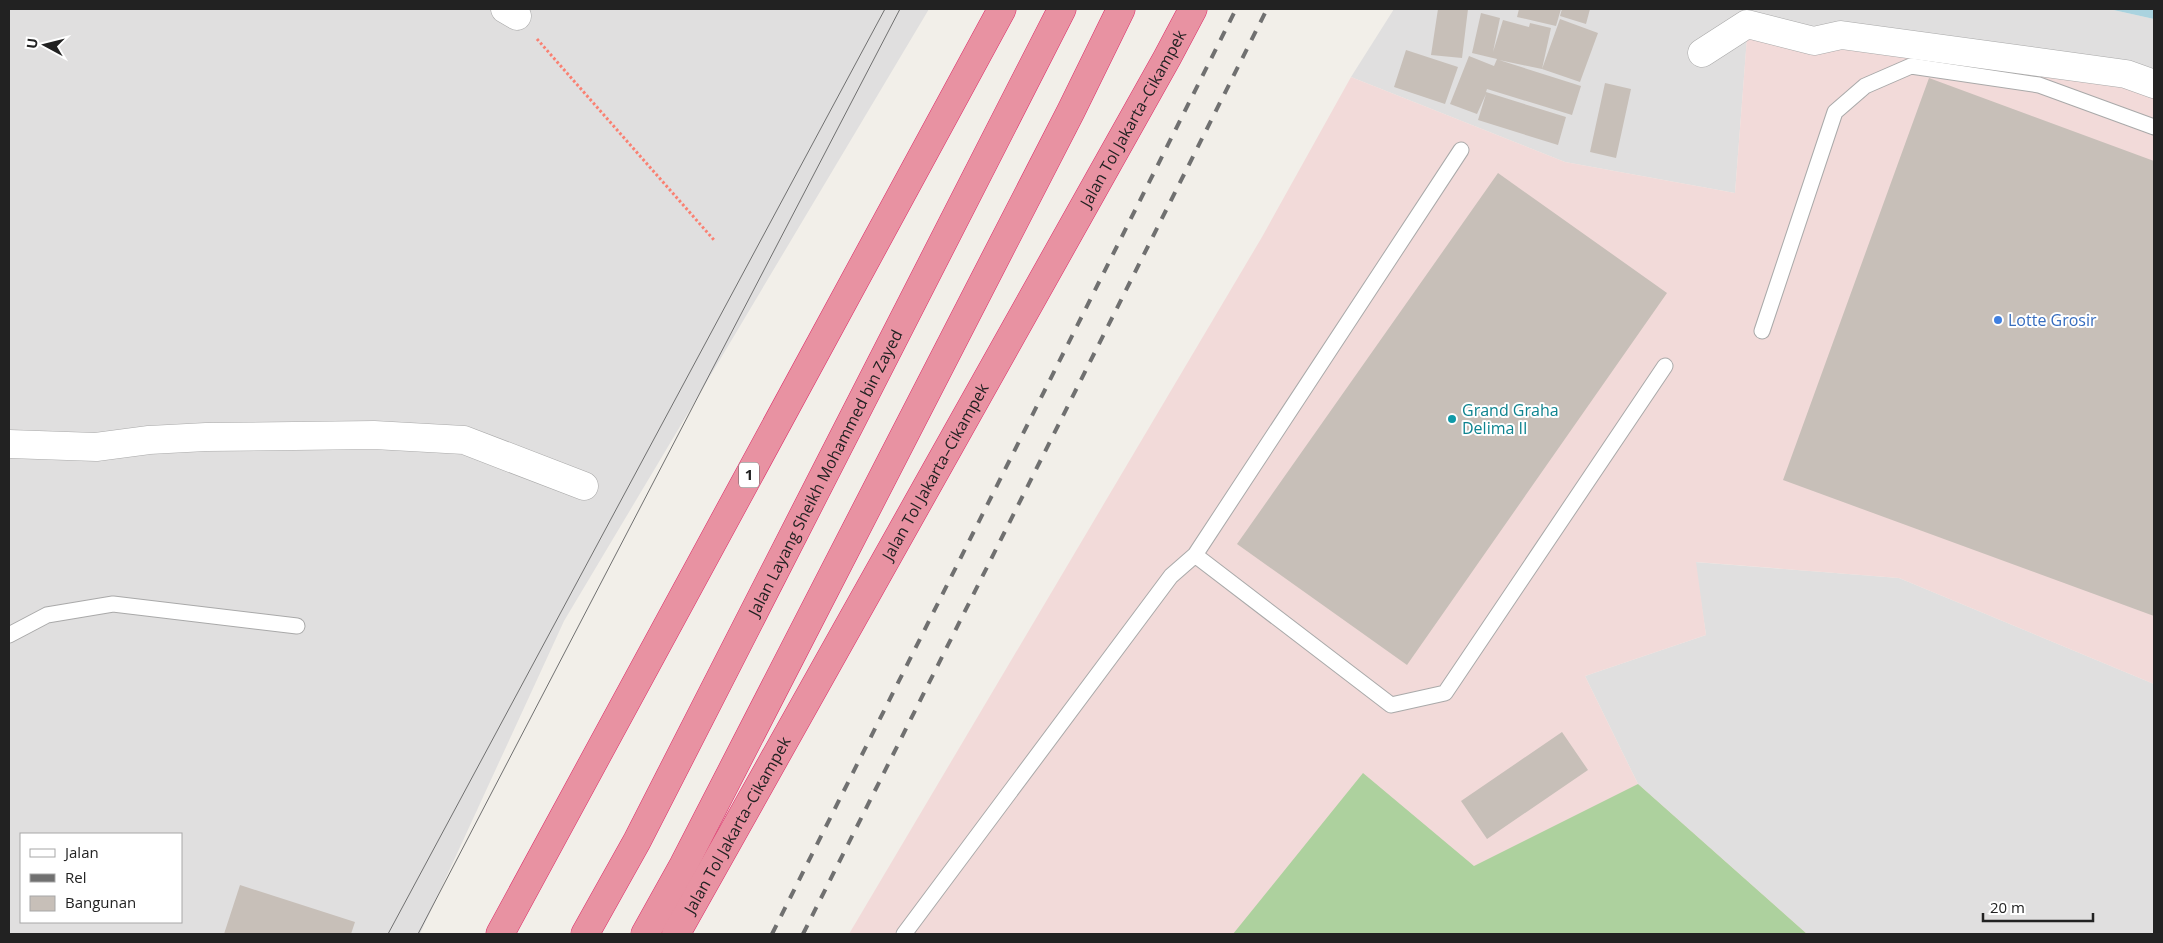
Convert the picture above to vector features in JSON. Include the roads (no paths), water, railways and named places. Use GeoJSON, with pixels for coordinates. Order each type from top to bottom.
{"type":"FeatureCollection","features":[{"type":"Feature","properties":{"kind":"highway","name":"Jalan Layang Sheikh Mohammed bin Zayed"},"geometry":{"type":"LineString","coordinates":[[585,934],[637,841],[1062,9]]}},
{"type":"Feature","properties":{"kind":"highway"},"geometry":{"type":"LineString","coordinates":[[645,934],[684,864],[1057,138],[1121,9]]}},
{"type":"Feature","properties":{"kind":"highway","name":"Jalan Tol Jakarta–Cikampek"},"geometry":{"type":"LineString","coordinates":[[676,934],[1168,58],[1193,9]]}},
{"type":"Feature","properties":{"kind":"highway","name":"1"},"geometry":{"type":"LineString","coordinates":[[500,934],[1000,12]]}},
{"type":"Feature","properties":{"kind":"street"},"geometry":{"type":"LineString","coordinates":[[1702,53],[1747,24],[1814,41],[1841,35],[2126,74],[2154,84]]}},
{"type":"Feature","properties":{"kind":"street"},"geometry":{"type":"LineString","coordinates":[[9,444],[96,447],[149,440],[206,437],[374,435],[464,440],[584,486]]}},
{"type":"Feature","properties":{"kind":"lane"},"geometry":{"type":"LineString","coordinates":[[1762,331],[1835,112],[1865,86],[1911,66],[2039,85],[2154,127]]}},
{"type":"Feature","properties":{"kind":"lane"},"geometry":{"type":"LineString","coordinates":[[904,934],[1172,576],[1195,555],[1461,150]]}},
{"type":"Feature","properties":{"kind":"lane"},"geometry":{"type":"LineString","coordinates":[[1195,555],[1391,705],[1445,694],[1665,366]]}},
{"type":"Feature","properties":{"kind":"lane"},"geometry":{"type":"LineString","coordinates":[[9,636],[47,615],[113,604],[297,626]]}},
{"type":"Feature","properties":{"kind":"water"},"geometry":{"type":"Polygon","coordinates":[[[2109,9],[2154,9],[2154,19],[2109,9]]]}},
{"type":"Feature","properties":{"kind":"tram line"},"geometry":{"type":"LineString","coordinates":[[388,934],[885,9]]}},
{"type":"Feature","properties":{"kind":"tram line"},"geometry":{"type":"LineString","coordinates":[[418,934],[900,9]]}},
{"type":"Feature","properties":{"kind":"railway"},"geometry":{"type":"LineString","coordinates":[[772,934],[1236,9]]}},
{"type":"Feature","properties":{"kind":"railway"},"geometry":{"type":"LineString","coordinates":[[803,934],[1267,9]]}},
{"type":"Feature","properties":{"kind":"place","name":"Lotte Grosir"},"geometry":{"type":"Point","coordinates":[1998,320]}},
{"type":"Feature","properties":{"kind":"place","name":"Grand Graha Delima II"},"geometry":{"type":"Point","coordinates":[1452,419]}}]}
